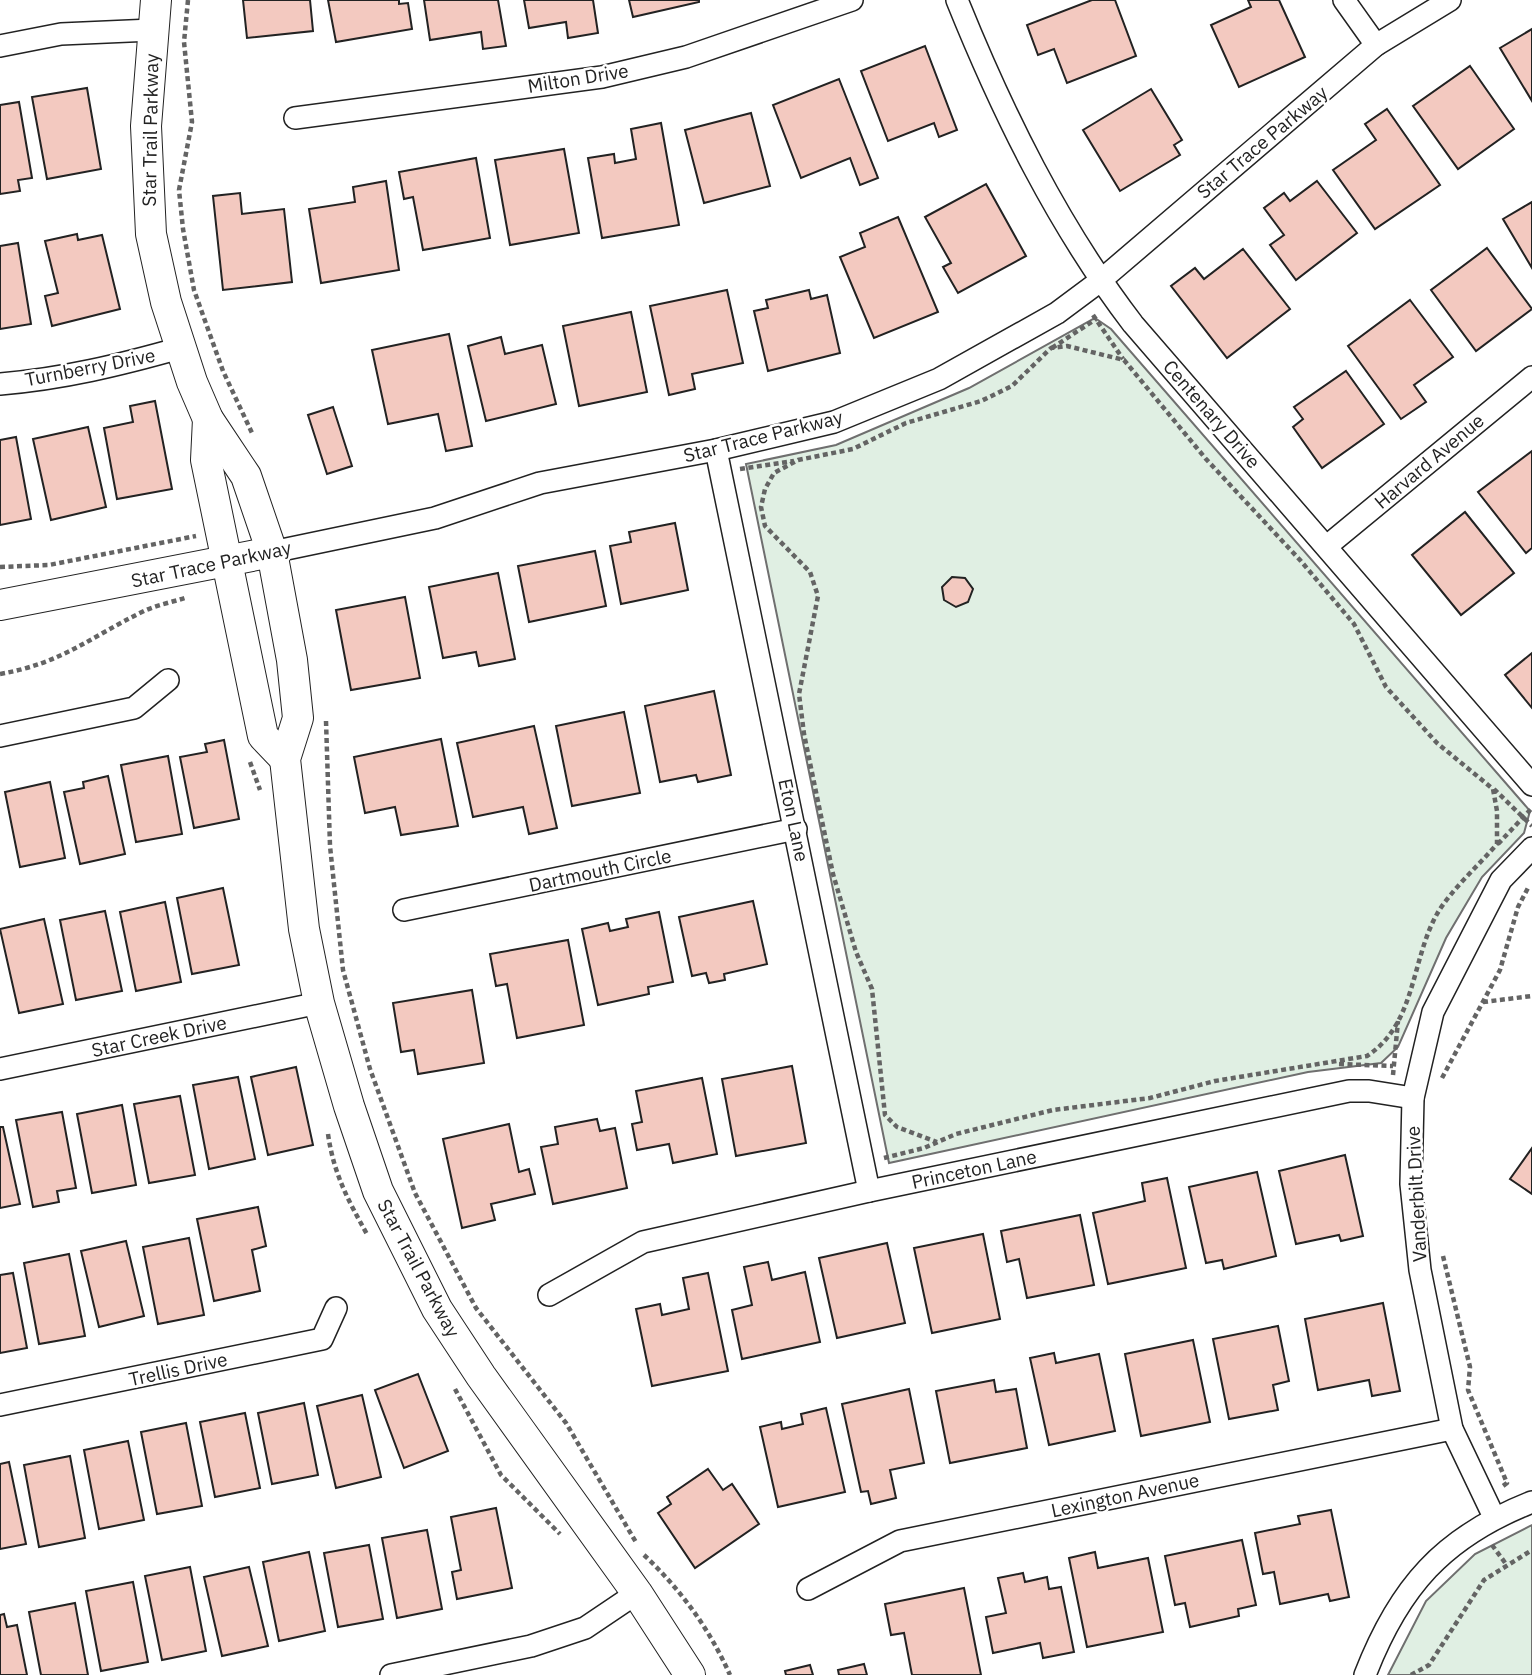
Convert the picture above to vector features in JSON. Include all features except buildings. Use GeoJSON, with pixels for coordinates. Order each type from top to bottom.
{"type":"FeatureCollection","features":[{"type":"Feature","properties":{"kind":"street","name":"Star Trail Parkway"},"geometry":{"type":"LineString","coordinates":[[156,0],[146,126],[149,211],[158,270],[180,348],[208,419],[246,476],[272,552],[292,660],[298,718],[285,759],[304,929],[319,1003],[378,1191],[421,1281],[481,1376],[637,1593],[690,1675]]}},
{"type":"Feature","properties":{"kind":"street","name":"Milton Drive"},"geometry":{"type":"LineString","coordinates":[[295,118],[602,77],[686,57],[852,0]]}},
{"type":"Feature","properties":{"kind":"street","name":"Centenary Drive"},"geometry":{"type":"LineString","coordinates":[[957,0],[986,71],[1020,140],[1100,281],[1133,324],[1532,785]]}},
{"type":"Feature","properties":{"kind":"street"},"geometry":{"type":"LineString","coordinates":[[1344,0],[1376,45]]}},
{"type":"Feature","properties":{"kind":"street","name":"Star Trace Parkway"},"geometry":{"type":"LineString","coordinates":[[0,605],[435,518],[540,483],[716,450],[834,422],[939,379],[1056,313],[1100,281],[1376,45],[1450,0]]}},
{"type":"Feature","properties":{"kind":"street"},"geometry":{"type":"LineString","coordinates":[[0,46],[61,34],[152,30]]}},
{"type":"Feature","properties":{"kind":"street","name":"Turnberry Drive"},"geometry":{"type":"LineString","coordinates":[[0,384],[67,376],[180,348]]}},
{"type":"Feature","properties":{"kind":"street","name":"Harvard Avenue"},"geometry":{"type":"LineString","coordinates":[[1327,546],[1532,377]]}},
{"type":"Feature","properties":{"kind":"street","name":"Star Trail Parkway"},"geometry":{"type":"LineString","coordinates":[[208,419],[206,460],[263,736],[285,759]]}},
{"type":"Feature","properties":{"kind":"street","name":"Eton Lane"},"geometry":{"type":"LineString","coordinates":[[716,450],[869,1191]]}},
{"type":"Feature","properties":{"kind":"street"},"geometry":{"type":"LineString","coordinates":[[0,736],[134,708],[168,680]]}},
{"type":"Feature","properties":{"kind":"street","name":"Dartmouth Circle"},"geometry":{"type":"LineString","coordinates":[[404,910],[796,829]]}},
{"type":"Feature","properties":{"kind":"street","name":"Vanderbilt Drive"},"geometry":{"type":"LineString","coordinates":[[1487,1522],[1484,1496],[1452,1429],[1420,1270],[1412,1184],[1413,1098],[1433,1012],[1501,880],[1532,848]]}},
{"type":"Feature","properties":{"kind":"street","name":"Star Creek Drive"},"geometry":{"type":"LineString","coordinates":[[0,1069],[319,1003]]}},
{"type":"Feature","properties":{"kind":"street","name":"Princeton Lane"},"geometry":{"type":"LineString","coordinates":[[550,1295],[643,1242],[869,1191],[1349,1091],[1413,1098]]}},
{"type":"Feature","properties":{"kind":"street","name":"Trellis Drive"},"geometry":{"type":"LineString","coordinates":[[0,1405],[321,1339],[336,1308]]}},
{"type":"Feature","properties":{"kind":"street","name":"Lexington Avenue"},"geometry":{"type":"LineString","coordinates":[[808,1589],[900,1541],[1452,1429]]}},
{"type":"Feature","properties":{"kind":"street"},"geometry":{"type":"LineString","coordinates":[[1365,1675],[1391,1617],[1430,1563],[1487,1522],[1532,1502]]}},
{"type":"Feature","properties":{"kind":"street"},"geometry":{"type":"LineString","coordinates":[[391,1675],[531,1646],[585,1628],[637,1593]]}},
{"type":"Feature","properties":{"kind":"path"},"geometry":{"type":"LineString","coordinates":[[188,0],[184,42],[192,122],[179,190],[183,229],[194,290],[223,371],[258,446]]}},
{"type":"Feature","properties":{"kind":"path"},"geometry":{"type":"LineString","coordinates":[[721,473],[853,449],[906,422],[981,401],[1012,386],[1051,348],[1094,317],[1124,360],[1206,459],[1300,560],[1354,624],[1385,687],[1437,743],[1493,789],[1532,826]]}},
{"type":"Feature","properties":{"kind":"path"},"geometry":{"type":"LineString","coordinates":[[1051,348],[1067,346],[1124,360]]}},
{"type":"Feature","properties":{"kind":"path"},"geometry":{"type":"LineString","coordinates":[[798,460],[774,473],[765,488],[761,508],[765,526],[810,572],[818,596],[799,694],[802,721],[832,874],[856,952],[872,989],[885,1115],[897,1127],[937,1142],[956,1134],[1053,1110],[1150,1098],[1215,1081],[1367,1056],[1378,1049],[1410,997],[1437,913],[1532,808]]}},
{"type":"Feature","properties":{"kind":"path"},"geometry":{"type":"LineString","coordinates":[[0,566],[228,560],[212,590],[145,611],[71,653],[29,669],[0,674]]}},
{"type":"Feature","properties":{"kind":"path"},"geometry":{"type":"LineString","coordinates":[[326,718],[330,846],[343,970],[370,1069],[415,1193],[476,1308],[566,1423],[642,1552],[673,1582],[713,1637],[730,1675]]}},
{"type":"Feature","properties":{"kind":"path"},"geometry":{"type":"LineString","coordinates":[[1493,789],[1497,811],[1497,844]]}},
{"type":"Feature","properties":{"kind":"path"},"geometry":{"type":"LineString","coordinates":[[1440,1088],[1443,1077],[1500,970],[1518,907],[1532,883]]}},
{"type":"Feature","properties":{"kind":"path"},"geometry":{"type":"LineString","coordinates":[[1482,1002],[1532,996]]}},
{"type":"Feature","properties":{"kind":"path"},"geometry":{"type":"LineString","coordinates":[[1391,1094],[1398,1018]]}},
{"type":"Feature","properties":{"kind":"path"},"geometry":{"type":"LineString","coordinates":[[1328,1064],[1394,1066]]}},
{"type":"Feature","properties":{"kind":"path"},"geometry":{"type":"LineString","coordinates":[[1439,1243],[1468,1356],[1468,1390],[1507,1483],[1484,1496]]}},
{"type":"Feature","properties":{"kind":"path"},"geometry":{"type":"LineString","coordinates":[[1487,1522],[1506,1564]]}},
{"type":"Feature","properties":{"kind":"path"},"geometry":{"type":"LineString","coordinates":[[1411,1675],[1429,1665],[1484,1580],[1532,1550]]}},
{"type":"Feature","properties":{"kind":"green space"},"geometry":{"type":"Polygon","coordinates":[[[1095,318],[1111,329],[1530,811],[1524,833],[1482,877],[1446,938],[1398,1047],[1381,1063],[1308,1072],[889,1163],[746,464],[836,445],[969,388],[1095,318]]]}},
{"type":"Feature","properties":{"kind":"green space"},"geometry":{"type":"Polygon","coordinates":[[[1532,1525],[1532,1675],[1388,1675],[1426,1601],[1475,1554],[1532,1525]]]}}]}
